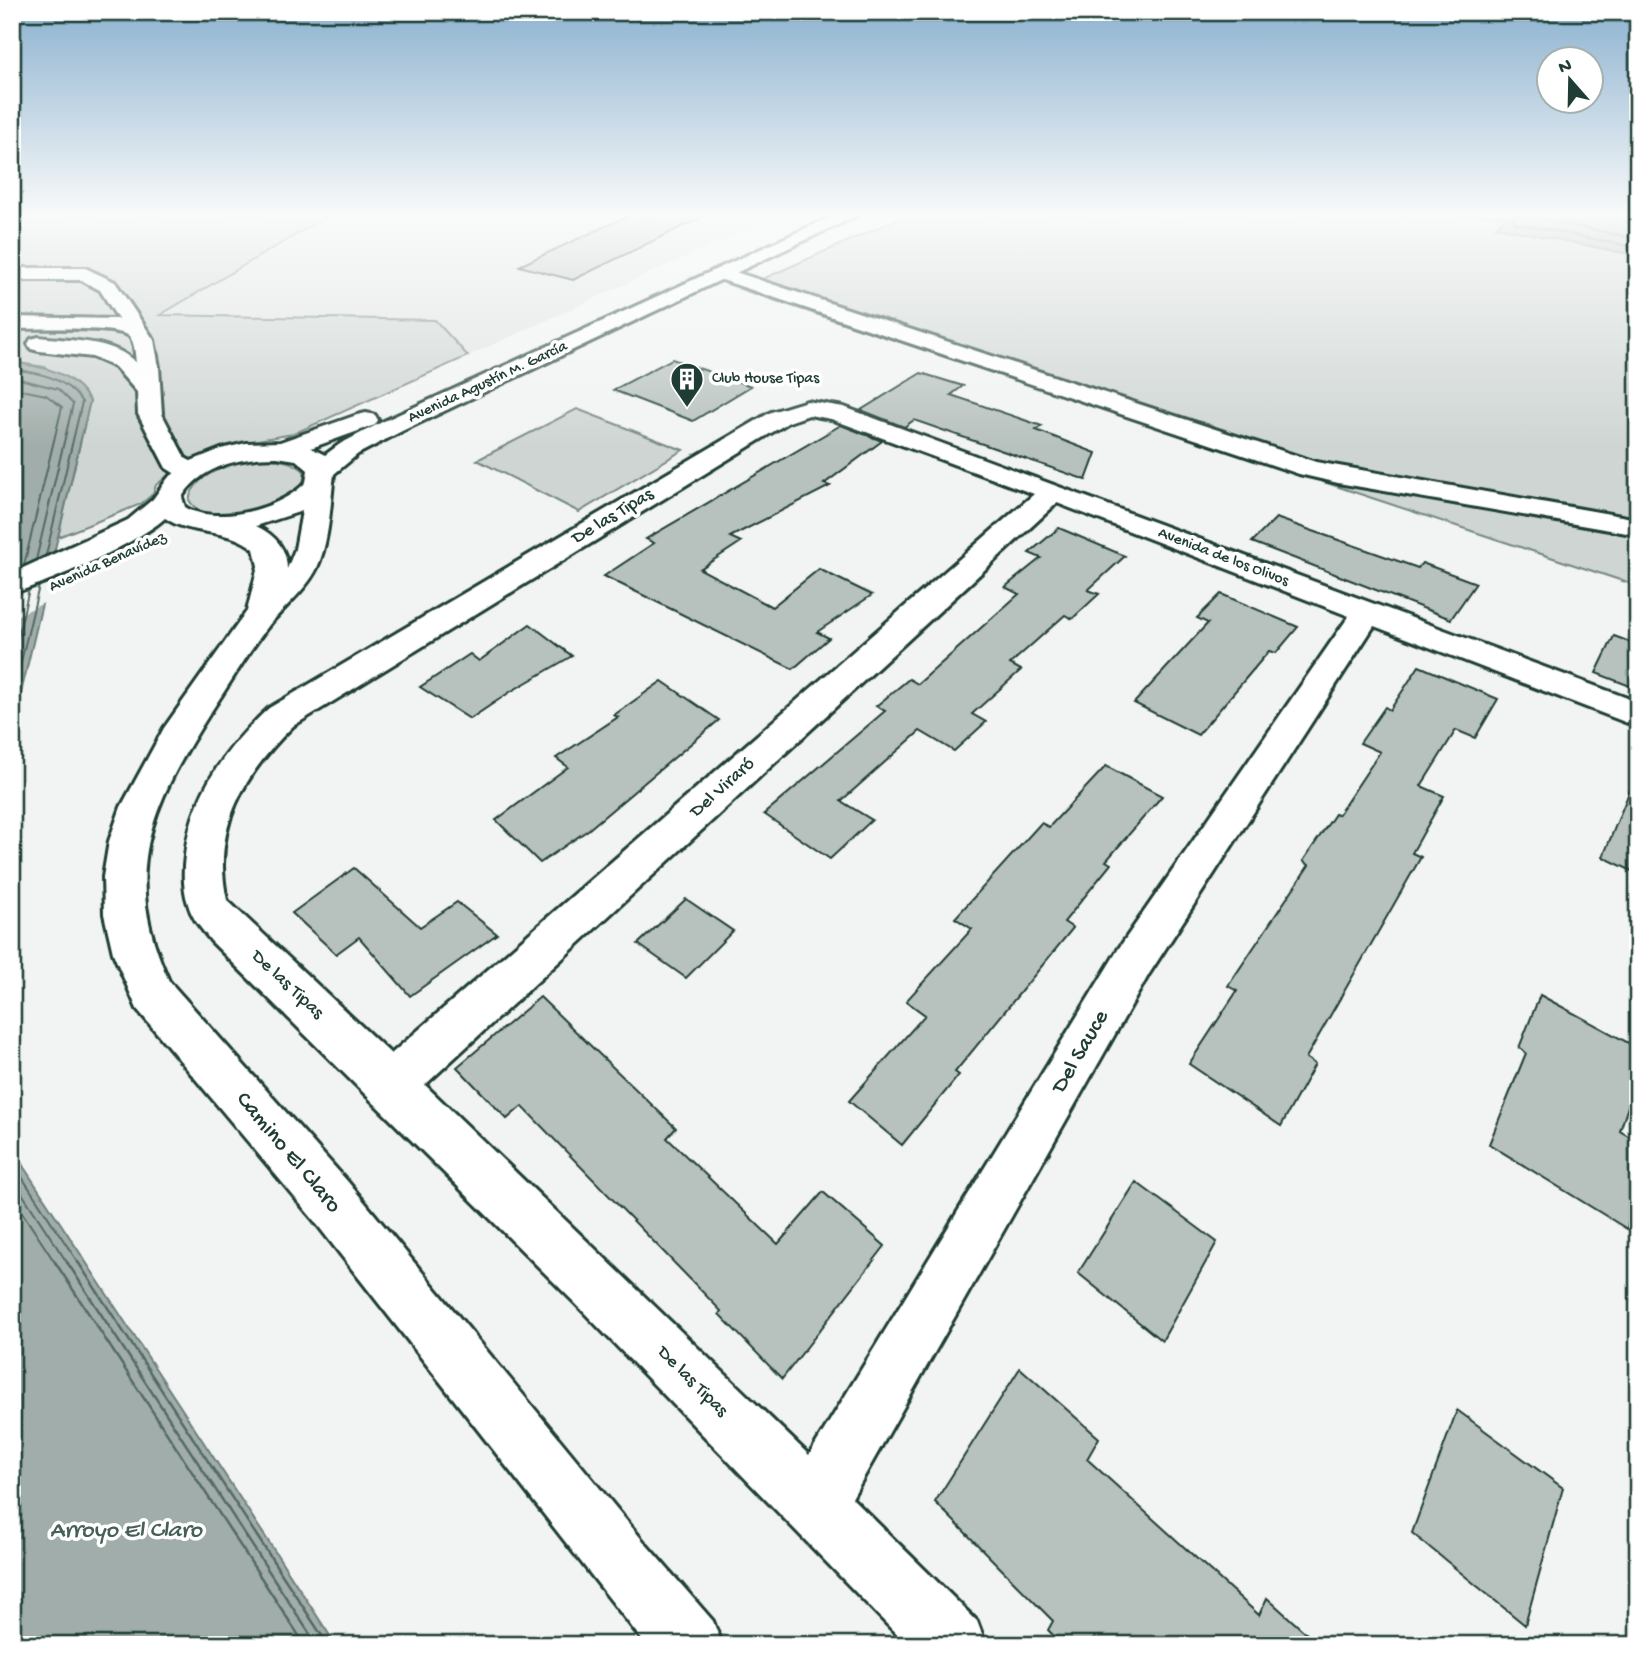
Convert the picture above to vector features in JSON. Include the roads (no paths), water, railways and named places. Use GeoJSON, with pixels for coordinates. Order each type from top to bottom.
{"type":"FeatureCollection","features":[{"type":"Feature","properties":{"kind":"street"},"geometry":{"type":"LineString","coordinates":[[112,292],[143,340],[150,414],[175,463],[191,472],[236,454],[284,449],[316,460],[320,476]]}},
{"type":"Feature","properties":{"kind":"street","name":"Avenida Agustín M. García"},"geometry":{"type":"LineString","coordinates":[[284,449],[385,412],[650,292]]}},
{"type":"Feature","properties":{"kind":"street","name":"Avenida Agustín M. García"},"geometry":{"type":"LineString","coordinates":[[214,524],[247,521],[282,510],[309,493],[320,476],[349,449],[393,426],[683,292]]}},
{"type":"Feature","properties":{"kind":"street"},"geometry":{"type":"LineString","coordinates":[[778,292],[1308,468],[1638,527]]}},
{"type":"Feature","properties":{"kind":"street"},"geometry":{"type":"LineString","coordinates":[[12,323],[111,324],[135,330]]}},
{"type":"Feature","properties":{"kind":"street"},"geometry":{"type":"LineString","coordinates":[[12,343],[54,344],[97,351],[123,362],[149,391]]}},
{"type":"Feature","properties":{"kind":"street","name":"Avenida de los Olivos"},"geometry":{"type":"LineString","coordinates":[[807,408],[836,412],[1053,492],[1638,715]]}},
{"type":"Feature","properties":{"kind":"street","name":"De las Tipas"},"geometry":{"type":"LineString","coordinates":[[807,408],[780,417],[281,717],[256,739],[220,789],[209,818],[204,884],[209,907],[226,928],[392,1084],[815,1503],[953,1645]]}},
{"type":"Feature","properties":{"kind":"street","name":"Avenida Benavídez"},"geometry":{"type":"LineString","coordinates":[[12,606],[92,558],[141,524],[169,498],[176,485],[191,472]]}},
{"type":"Feature","properties":{"kind":"street","name":"Camino El Claro"},"geometry":{"type":"LineString","coordinates":[[320,476],[313,527],[302,569],[262,613],[174,739],[141,799],[124,858],[122,888],[128,938],[136,963],[153,995],[330,1200],[621,1565],[689,1645]]}},
{"type":"Feature","properties":{"kind":"street","name":"Del Viraró"},"geometry":{"type":"LineString","coordinates":[[392,1084],[1053,492]]}},
{"type":"Feature","properties":{"kind":"street","name":"Camino El Claro"},"geometry":{"type":"LineString","coordinates":[[169,498],[172,510],[184,519],[250,531],[260,537],[269,550],[273,565],[262,613]]}},
{"type":"Feature","properties":{"kind":"street","name":"Avenida Benavídez"},"geometry":{"type":"LineString","coordinates":[[12,584],[92,558],[214,524]]}},
{"type":"Feature","properties":{"kind":"street","name":"Del Sauce"},"geometry":{"type":"LineString","coordinates":[[815,1503],[1134,961],[1367,613]]}},
{"type":"Feature","properties":{"kind":"water"},"geometry":{"type":"Polygon","coordinates":[[[12,362],[46,369],[66,377],[83,391],[90,401],[12,731],[12,362]]]}},
{"type":"Feature","properties":{"kind":"water","name":"Arroyo El Claro"},"geometry":{"type":"Polygon","coordinates":[[[12,1149],[336,1645],[12,1645],[12,1149]]]}},
{"type":"Feature","properties":{"kind":"place","name":"Club House Tipas"},"geometry":{"type":"Point","coordinates":[687,409]}}]}
